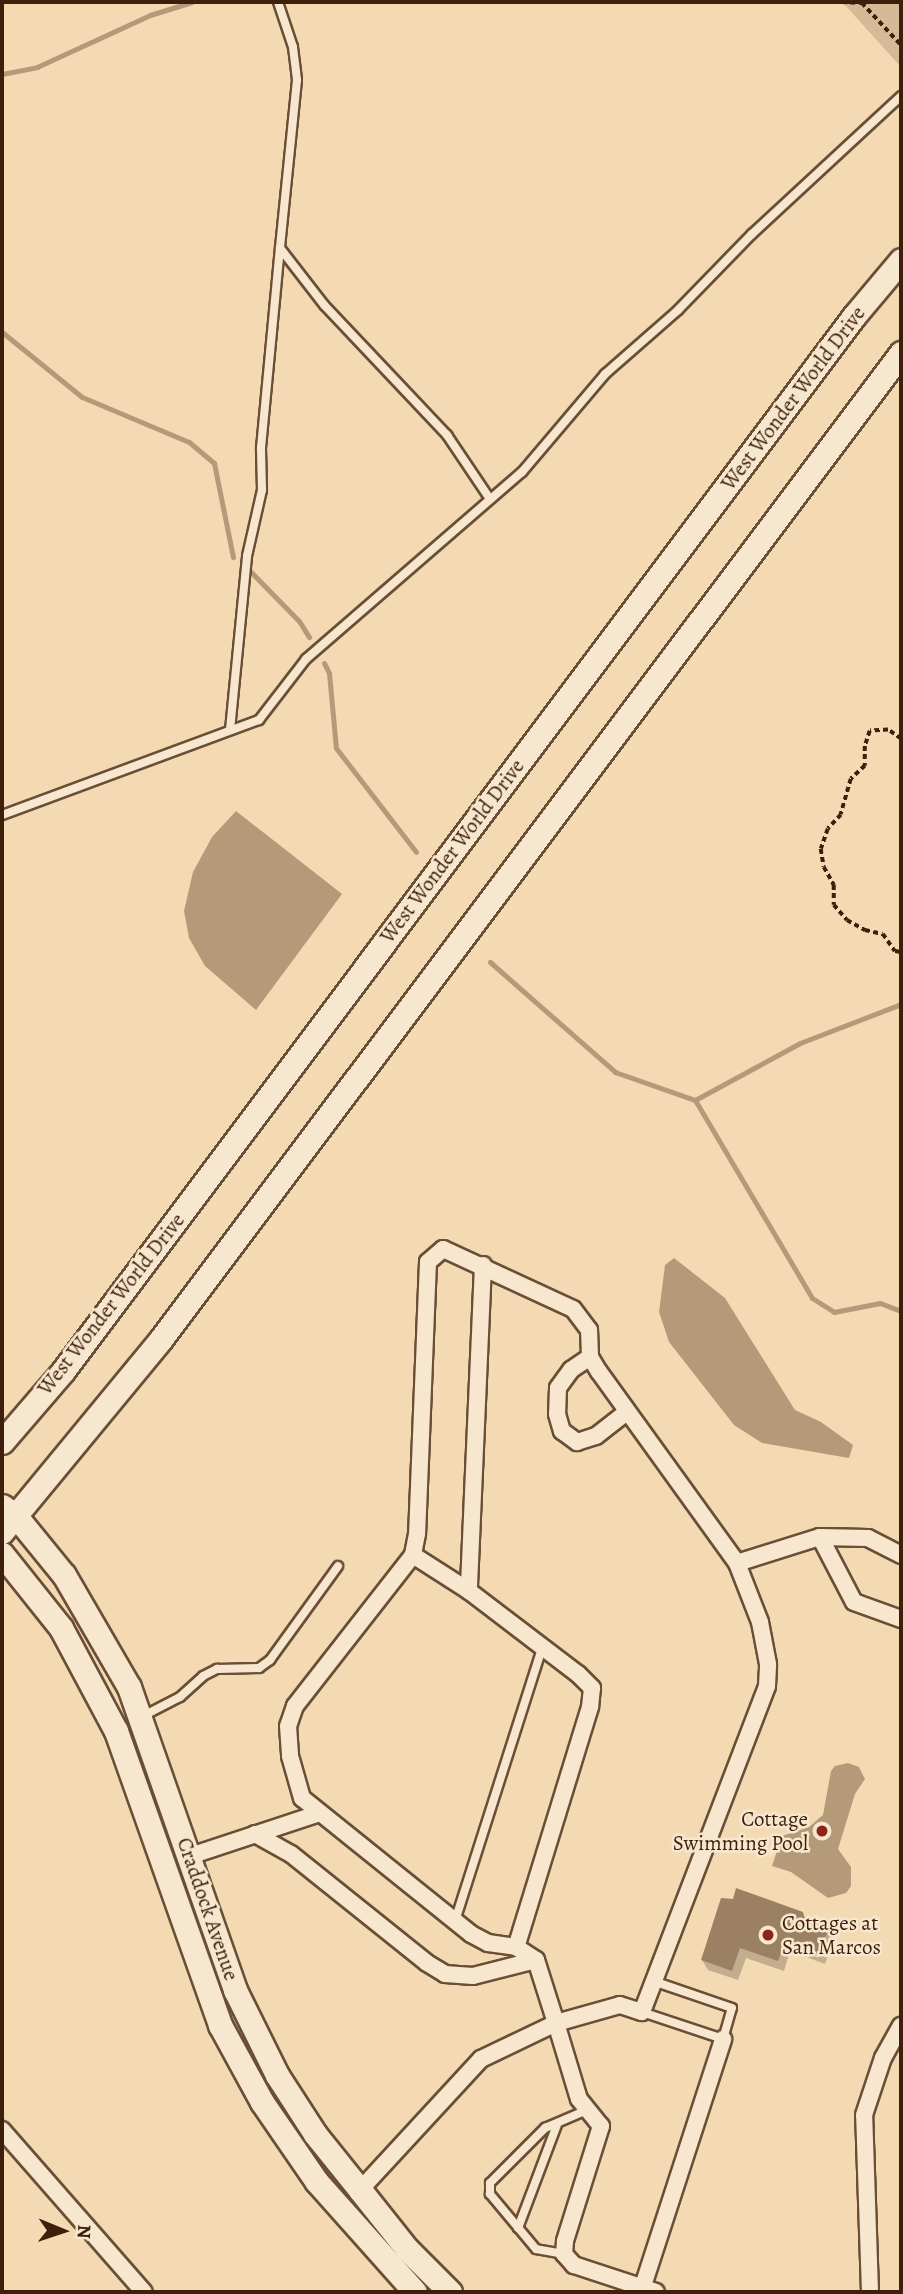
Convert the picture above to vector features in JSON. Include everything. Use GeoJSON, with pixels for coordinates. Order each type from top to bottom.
{"type":"FeatureCollection","features":[{"type":"Feature","properties":{"kind":"main road","name":"West Wonder World Drive"},"geometry":{"type":"LineString","coordinates":[[2,1442],[63,1371],[854,316],[901,260]]}},
{"type":"Feature","properties":{"kind":"main road"},"geometry":{"type":"LineString","coordinates":[[6,1518],[161,1339],[901,353]]}},
{"type":"Feature","properties":{"kind":"main road","name":"Craddock Avenue"},"geometry":{"type":"LineString","coordinates":[[6,1518],[64,1575],[129,1687],[235,1990],[277,2075],[315,2134],[407,2249],[450,2292]]}},
{"type":"Feature","properties":{"kind":"main road","name":"Craddock Avenue"},"geometry":{"type":"LineString","coordinates":[[2,1554],[61,1628],[116,1731],[220,2025],[256,2091],[317,2182],[415,2292]]}},
{"type":"Feature","properties":{"kind":"street"},"geometry":{"type":"LineString","coordinates":[[360,2190],[481,2059],[556,2023],[620,2005],[642,2012],[767,1686],[768,1664],[760,1622],[737,1563],[590,1357],[589,1330],[573,1308],[443,1249],[428,1262],[417,1520],[413,1555],[295,1706],[288,1726],[290,1756],[302,1798],[455,1921],[488,1943],[516,1947],[536,1960],[556,2023],[579,2099],[601,2126],[565,2241],[564,2255],[574,2265],[647,2291],[723,2039]]}},
{"type":"Feature","properties":{"kind":"street"},"geometry":{"type":"LineString","coordinates":[[469,1591],[483,1265]]}},
{"type":"Feature","properties":{"kind":"street"},"geometry":{"type":"LineString","coordinates":[[590,1357],[571,1370],[558,1388],[557,1414],[562,1431],[577,1442],[596,1436],[627,1412]]}},
{"type":"Feature","properties":{"kind":"street"},"geometry":{"type":"LineString","coordinates":[[737,1563],[820,1537],[869,1538],[901,1555]]}},
{"type":"Feature","properties":{"kind":"street"},"geometry":{"type":"LineString","coordinates":[[820,1537],[854,1602],[901,1619]]}},
{"type":"Feature","properties":{"kind":"street"},"geometry":{"type":"LineString","coordinates":[[413,1555],[469,1591],[578,1674],[592,1688],[590,1707],[516,1947]]}},
{"type":"Feature","properties":{"kind":"street"},"geometry":{"type":"LineString","coordinates":[[190,1856],[320,1813]]}},
{"type":"Feature","properties":{"kind":"street"},"geometry":{"type":"LineString","coordinates":[[255,1834],[291,1854],[445,1974],[473,1976],[536,1960]]}},
{"type":"Feature","properties":{"kind":"street"},"geometry":{"type":"LineString","coordinates":[[870,2292],[863,2115],[883,2058],[901,2026]]}},
{"type":"Feature","properties":{"kind":"street"},"geometry":{"type":"LineString","coordinates":[[2,2130],[144,2292]]}},
{"type":"Feature","properties":{"kind":"lane"},"geometry":{"type":"LineString","coordinates":[[230,730],[247,556],[262,490],[261,448],[297,80],[293,47],[278,2]]}},
{"type":"Feature","properties":{"kind":"lane"},"geometry":{"type":"LineString","coordinates":[[2,815],[259,720],[306,659],[522,472],[605,374],[678,310],[752,234],[901,96]]}},
{"type":"Feature","properties":{"kind":"lane"},"geometry":{"type":"LineString","coordinates":[[280,248],[325,306],[447,435],[490,499]]}},
{"type":"Feature","properties":{"kind":"lane"},"geometry":{"type":"LineString","coordinates":[[140,1718],[180,1697],[203,1676],[217,1669],[259,1668],[270,1660],[338,1566]]}},
{"type":"Feature","properties":{"kind":"lane"},"geometry":{"type":"LineString","coordinates":[[455,1921],[542,1648]]}},
{"type":"Feature","properties":{"kind":"lane"},"geometry":{"type":"LineString","coordinates":[[642,2012],[723,2039],[732,2008],[653,1982]]}},
{"type":"Feature","properties":{"kind":"lane"},"geometry":{"type":"LineString","coordinates":[[564,2255],[536,2249],[490,2194],[490,2183],[545,2128],[587,2110]]}},
{"type":"Feature","properties":{"kind":"lane"},"geometry":{"type":"LineString","coordinates":[[518,2228],[557,2125]]}},
{"type":"Feature","properties":{"kind":"path"},"geometry":{"type":"LineString","coordinates":[[842,2],[862,3],[901,45]]}},
{"type":"Feature","properties":{"kind":"path"},"geometry":{"type":"LineString","coordinates":[[901,739],[888,730],[870,731],[865,746],[865,766],[851,779],[841,815],[828,829],[821,849],[824,867],[834,885],[834,905],[847,920],[865,930],[883,934],[895,951],[901,952]]}},
{"type":"Feature","properties":{"kind":"shaded area"},"geometry":{"type":"Polygon","coordinates":[[[842,2],[901,2],[901,67],[844,4],[842,2]]]}},
{"type":"Feature","properties":{"kind":"shaded area"},"geometry":{"type":"Polygon","coordinates":[[[236,811],[342,894],[256,1010],[205,966],[189,938],[184,911],[193,872],[212,837],[236,811]]]}},
{"type":"Feature","properties":{"kind":"shaded area"},"geometry":{"type":"Polygon","coordinates":[[[674,1258],[725,1298],[795,1410],[821,1422],[853,1445],[849,1458],[762,1443],[734,1425],[669,1342],[659,1312],[665,1265],[674,1258]]]}},
{"type":"Feature","properties":{"kind":"shaded area","name":"Cottage Swimming Pool"},"geometry":{"type":"Polygon","coordinates":[[[848,1763],[859,1767],[865,1779],[855,1794],[838,1849],[851,1867],[851,1886],[846,1893],[828,1898],[791,1872],[772,1866],[782,1836],[809,1827],[823,1815],[831,1771],[835,1766],[848,1763]]]}},
{"type":"Feature","properties":{"kind":"building","name":"Cottages at San Marcos"},"geometry":{"type":"Polygon","coordinates":[[[736,1888],[803,1912],[805,1919],[829,1927],[820,1954],[785,1942],[778,1961],[740,1948],[732,1971],[701,1960],[721,1898],[733,1899],[736,1888]]]}},
{"type":"Feature","properties":{"kind":"waterway"},"geometry":{"type":"LineString","coordinates":[[2,74],[37,67],[150,15],[192,2]]}},
{"type":"Feature","properties":{"kind":"waterway"},"geometry":{"type":"LineString","coordinates":[[2,332],[82,397],[189,442],[214,463],[233,557]]}},
{"type":"Feature","properties":{"kind":"waterway"},"geometry":{"type":"LineString","coordinates":[[249,570],[299,621],[309,637]]}},
{"type":"Feature","properties":{"kind":"waterway"},"geometry":{"type":"LineString","coordinates":[[324,663],[329,673],[336,748],[416,852]]}},
{"type":"Feature","properties":{"kind":"waterway"},"geometry":{"type":"LineString","coordinates":[[490,962],[615,1072],[695,1100],[812,1298],[834,1312],[880,1303],[901,1311]]}},
{"type":"Feature","properties":{"kind":"waterway"},"geometry":{"type":"LineString","coordinates":[[695,1100],[800,1043],[901,1004]]}},
{"type":"Feature","properties":{"kind":"place","name":"Cottage Swimming Pool"},"geometry":{"type":"Point","coordinates":[822,1831]}},
{"type":"Feature","properties":{"kind":"place","name":"Cottages at San Marcos"},"geometry":{"type":"Point","coordinates":[768,1935]}}]}
